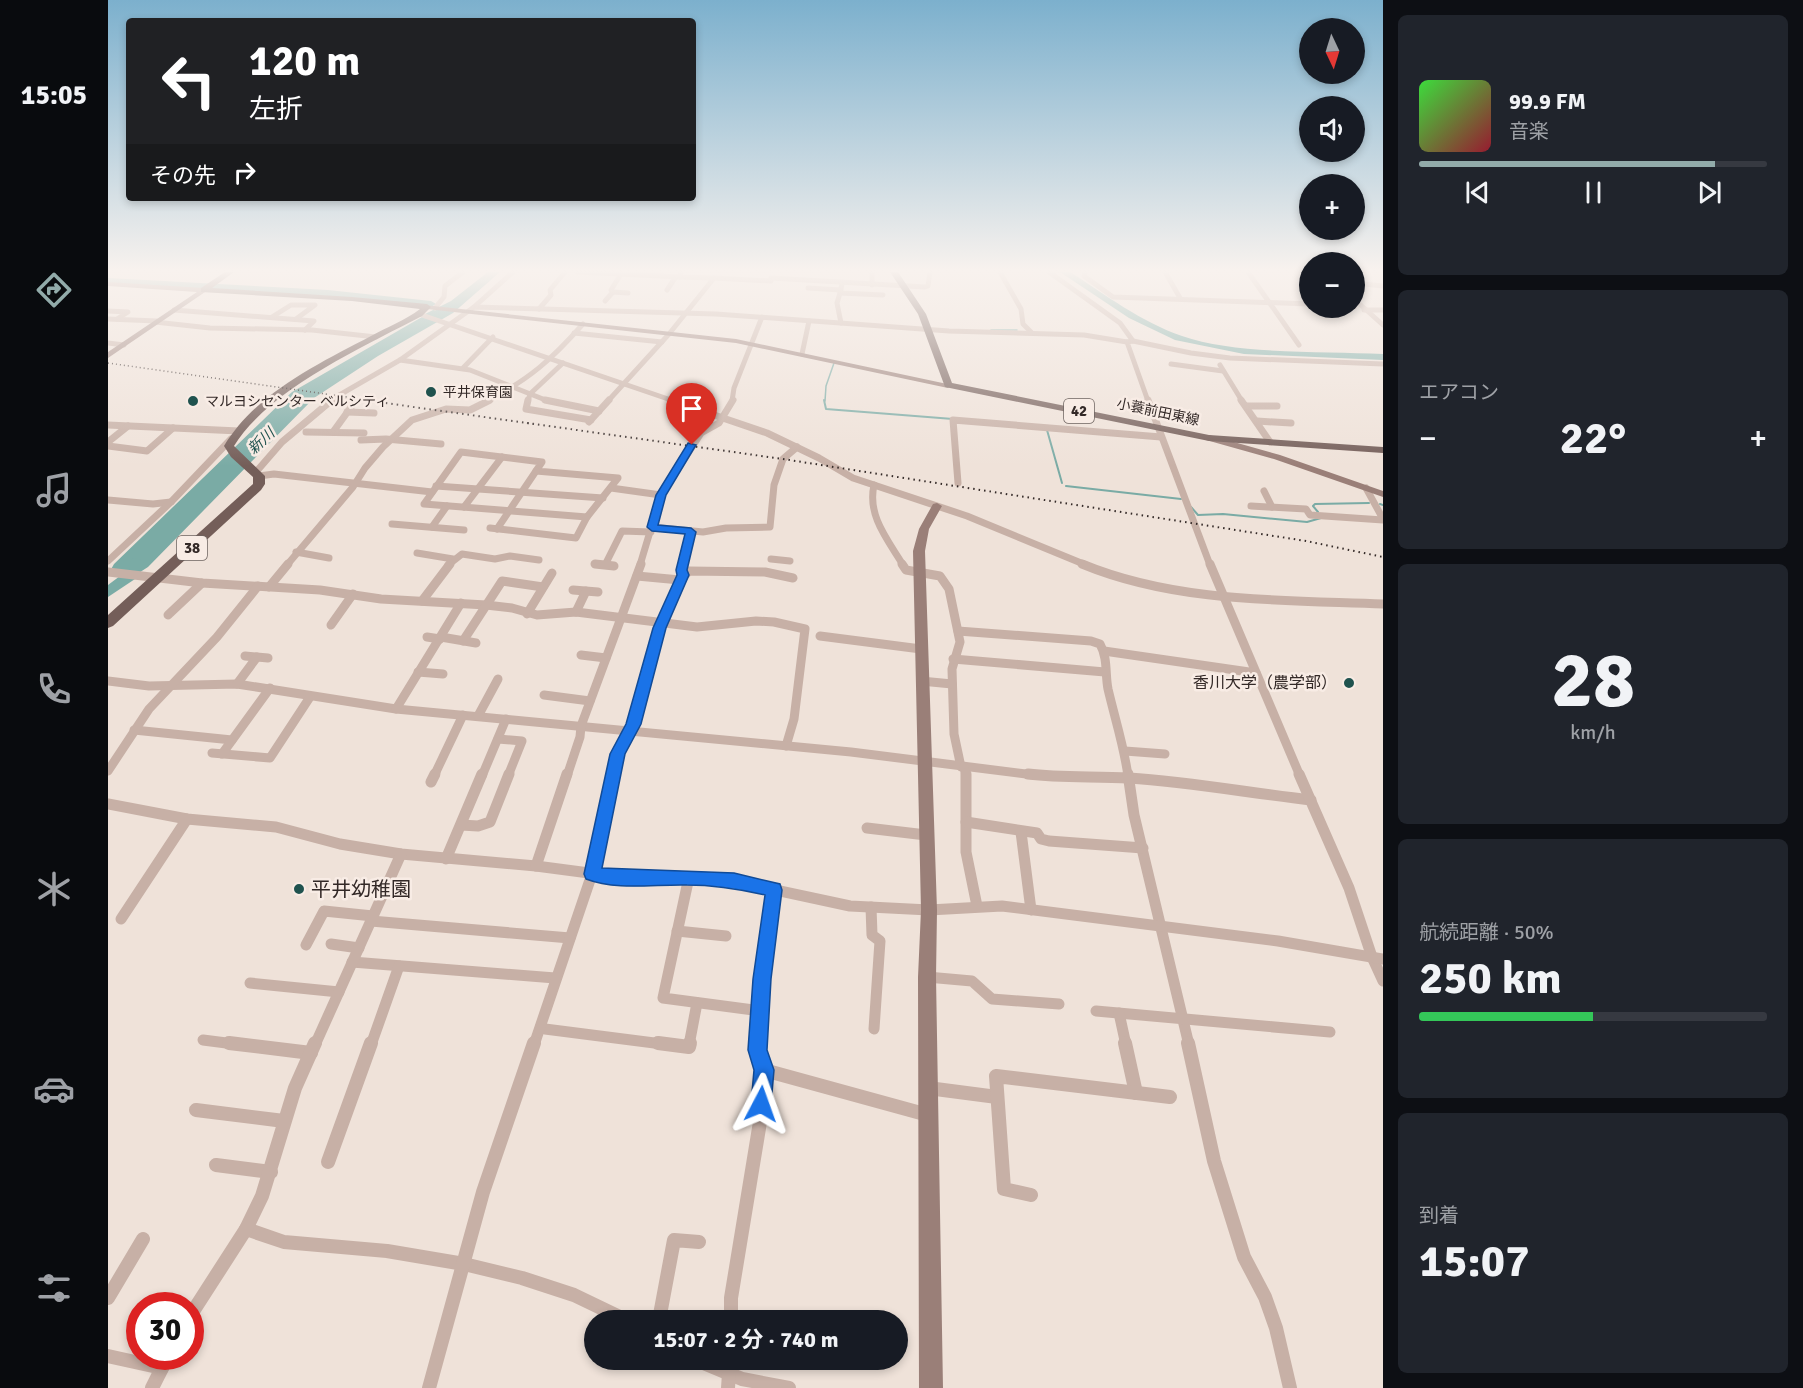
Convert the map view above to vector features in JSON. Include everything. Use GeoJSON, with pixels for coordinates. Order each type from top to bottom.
{"type":"FeatureCollection","features":[{"type":"Feature","properties":{"kind":"main road"},"geometry":{"type":"LineString","coordinates":[[256,472],[231,452],[229,446],[231,440],[239,431],[273,398],[376,337]]}},
{"type":"Feature","properties":{"kind":"main road"},"geometry":{"type":"LineString","coordinates":[[931,337],[948,385]]}},
{"type":"Feature","properties":{"kind":"main road","name":"小蓑前田東線"},"geometry":{"type":"LineString","coordinates":[[948,385],[1209,438],[1383,450]]}},
{"type":"Feature","properties":{"kind":"main road","name":"38"},"geometry":{"type":"LineString","coordinates":[[108,623],[153,577],[246,500],[259,484],[256,472]]}},
{"type":"Feature","properties":{"kind":"street"},"geometry":{"type":"LineString","coordinates":[[108,356],[135,337]]}},
{"type":"Feature","properties":{"kind":"street"},"geometry":{"type":"LineString","coordinates":[[370,337],[376,337]]}},
{"type":"Feature","properties":{"kind":"street"},"geometry":{"type":"LineString","coordinates":[[256,472],[282,442],[330,400],[399,360],[433,337]]}},
{"type":"Feature","properties":{"kind":"street"},"geometry":{"type":"LineString","coordinates":[[488,337],[623,385],[724,417],[797,447],[853,478],[937,506],[1112,576],[1165,588],[1222,596],[1383,604]]}},
{"type":"Feature","properties":{"kind":"street"},"geometry":{"type":"LineString","coordinates":[[269,586],[365,468],[412,420],[446,409],[470,410],[513,388],[552,359],[571,337]]}},
{"type":"Feature","properties":{"kind":"street"},"geometry":{"type":"LineString","coordinates":[[611,337],[662,342]]}},
{"type":"Feature","properties":{"kind":"street"},"geometry":{"type":"LineString","coordinates":[[563,363],[530,394],[526,409],[590,421],[666,337]]}},
{"type":"Feature","properties":{"kind":"street"},"geometry":{"type":"LineString","coordinates":[[697,337],[752,344],[948,385]]}},
{"type":"Feature","properties":{"kind":"street"},"geometry":{"type":"LineString","coordinates":[[536,866],[580,736],[581,726],[637,576],[661,495],[701,433],[719,423],[724,417],[733,399],[734,388],[755,337]]}},
{"type":"Feature","properties":{"kind":"street"},"geometry":{"type":"LineString","coordinates":[[802,354],[806,337]]}},
{"type":"Feature","properties":{"kind":"street"},"geometry":{"type":"LineString","coordinates":[[1098,337],[1230,358],[1383,364]]}},
{"type":"Feature","properties":{"kind":"street"},"geometry":{"type":"LineString","coordinates":[[1128,337],[1156,427],[1222,596],[1349,888],[1377,958],[1383,981]]}},
{"type":"Feature","properties":{"kind":"street"},"geometry":{"type":"LineString","coordinates":[[1294,337],[1299,345]]}},
{"type":"Feature","properties":{"kind":"street"},"geometry":{"type":"LineString","coordinates":[[463,368],[492,338]]}},
{"type":"Feature","properties":{"kind":"street"},"geometry":{"type":"LineString","coordinates":[[108,343],[124,345]]}},
{"type":"Feature","properties":{"kind":"street"},"geometry":{"type":"LineString","coordinates":[[399,360],[463,368],[560,405],[599,411]]}},
{"type":"Feature","properties":{"kind":"street"},"geometry":{"type":"LineString","coordinates":[[1171,364],[1222,368],[1231,386],[1270,442]]}},
{"type":"Feature","properties":{"kind":"street"},"geometry":{"type":"LineString","coordinates":[[330,400],[354,403],[333,432]]}},
{"type":"Feature","properties":{"kind":"street"},"geometry":{"type":"LineString","coordinates":[[1247,406],[1277,406]]}},
{"type":"Feature","properties":{"kind":"street"},"geometry":{"type":"LineString","coordinates":[[347,412],[374,412]]}},
{"type":"Feature","properties":{"kind":"street"},"geometry":{"type":"LineString","coordinates":[[958,483],[953,420],[1161,437]]}},
{"type":"Feature","properties":{"kind":"street"},"geometry":{"type":"LineString","coordinates":[[1257,421],[1291,423]]}},
{"type":"Feature","properties":{"kind":"street"},"geometry":{"type":"LineString","coordinates":[[108,425],[239,431]]}},
{"type":"Feature","properties":{"kind":"street"},"geometry":{"type":"LineString","coordinates":[[108,444],[128,426]]}},
{"type":"Feature","properties":{"kind":"street"},"geometry":{"type":"LineString","coordinates":[[108,444],[147,451],[173,428]]}},
{"type":"Feature","properties":{"kind":"street"},"geometry":{"type":"LineString","coordinates":[[306,432],[333,432],[390,441],[441,444]]}},
{"type":"Feature","properties":{"kind":"street"},"geometry":{"type":"LineString","coordinates":[[1209,438],[1277,457],[1383,494]]}},
{"type":"Feature","properties":{"kind":"street"},"geometry":{"type":"LineString","coordinates":[[108,561],[171,502],[231,440]]}},
{"type":"Feature","properties":{"kind":"street"},"geometry":{"type":"LineString","coordinates":[[595,564],[610,566],[622,531],[691,532],[770,527],[774,485],[783,459],[797,447]]}},
{"type":"Feature","properties":{"kind":"street"},"geometry":{"type":"LineString","coordinates":[[536,471],[618,478],[587,517],[576,538],[494,528],[509,511],[542,462],[461,452],[424,504],[509,511],[587,517]]}},
{"type":"Feature","properties":{"kind":"street"},"geometry":{"type":"LineString","coordinates":[[464,507],[502,457]]}},
{"type":"Feature","properties":{"kind":"street"},"geometry":{"type":"LineString","coordinates":[[256,472],[434,489],[479,488],[603,498]]}},
{"type":"Feature","properties":{"kind":"street"},"geometry":{"type":"LineString","coordinates":[[874,485],[871,494],[872,503],[883,530],[906,570],[940,576],[945,580],[949,589],[960,642],[953,659],[954,734],[967,780],[966,852],[977,906]]}},
{"type":"Feature","properties":{"kind":"street"},"geometry":{"type":"LineString","coordinates":[[611,488],[661,495]]}},
{"type":"Feature","properties":{"kind":"street"},"geometry":{"type":"LineString","coordinates":[[1366,488],[1383,520]]}},
{"type":"Feature","properties":{"kind":"street"},"geometry":{"type":"LineString","coordinates":[[1264,491],[1272,507]]}},
{"type":"Feature","properties":{"kind":"street"},"geometry":{"type":"LineString","coordinates":[[108,500],[153,504],[171,502]]}},
{"type":"Feature","properties":{"kind":"street"},"geometry":{"type":"LineString","coordinates":[[432,527],[447,506]]}},
{"type":"Feature","properties":{"kind":"street"},"geometry":{"type":"LineString","coordinates":[[931,1388],[928,910],[921,681],[920,541],[929,516],[937,506]]}},
{"type":"Feature","properties":{"kind":"street"},"geometry":{"type":"LineString","coordinates":[[1251,506],[1306,509],[1310,515],[1383,520]]}},
{"type":"Feature","properties":{"kind":"street"},"geometry":{"type":"LineString","coordinates":[[481,517],[488,509]]}},
{"type":"Feature","properties":{"kind":"street"},"geometry":{"type":"LineString","coordinates":[[392,524],[464,530]]}},
{"type":"Feature","properties":{"kind":"street"},"geometry":{"type":"LineString","coordinates":[[429,1388],[483,1192],[592,874],[617,754],[633,724],[662,623],[681,577],[691,532]]}},
{"type":"Feature","properties":{"kind":"street"},"geometry":{"type":"LineString","coordinates":[[422,601],[453,560],[462,554],[467,546]]}},
{"type":"Feature","properties":{"kind":"street"},"geometry":{"type":"LineString","coordinates":[[296,552],[328,558]]}},
{"type":"Feature","properties":{"kind":"street"},"geometry":{"type":"LineString","coordinates":[[417,553],[450,557],[453,560]]}},
{"type":"Feature","properties":{"kind":"street"},"geometry":{"type":"LineString","coordinates":[[462,554],[494,561],[510,556],[539,560]]}},
{"type":"Feature","properties":{"kind":"street"},"geometry":{"type":"LineString","coordinates":[[771,559],[786,560],[782,575]]}},
{"type":"Feature","properties":{"kind":"street"},"geometry":{"type":"LineString","coordinates":[[637,576],[681,577],[689,571],[765,572],[793,578]]}},
{"type":"Feature","properties":{"kind":"street"},"geometry":{"type":"LineString","coordinates":[[108,572],[202,583],[269,586],[486,605],[512,608],[537,615],[576,612],[697,627],[774,621],[806,629],[794,719],[786,746]]}},
{"type":"Feature","properties":{"kind":"street"},"geometry":{"type":"LineString","coordinates":[[527,614],[552,573]]}},
{"type":"Feature","properties":{"kind":"street"},"geometry":{"type":"LineString","coordinates":[[463,641],[502,581],[543,587]]}},
{"type":"Feature","properties":{"kind":"street"},"geometry":{"type":"LineString","coordinates":[[168,615],[202,583]]}},
{"type":"Feature","properties":{"kind":"street"},"geometry":{"type":"LineString","coordinates":[[108,771],[149,709],[217,637],[258,586]]}},
{"type":"Feature","properties":{"kind":"street"},"geometry":{"type":"LineString","coordinates":[[573,590],[598,592]]}},
{"type":"Feature","properties":{"kind":"street"},"geometry":{"type":"LineString","coordinates":[[576,612],[586,591]]}},
{"type":"Feature","properties":{"kind":"street"},"geometry":{"type":"LineString","coordinates":[[331,625],[353,594]]}},
{"type":"Feature","properties":{"kind":"street"},"geometry":{"type":"LineString","coordinates":[[396,709],[417,669],[440,638],[461,603]]}},
{"type":"Feature","properties":{"kind":"street"},"geometry":{"type":"LineString","coordinates":[[958,631],[1090,641],[1100,644],[1104,651],[1105,672],[1125,751],[1134,815],[1214,1161],[1244,1257],[1265,1297],[1276,1328],[1290,1388]]}},
{"type":"Feature","properties":{"kind":"street"},"geometry":{"type":"LineString","coordinates":[[820,636],[921,649]]}},
{"type":"Feature","properties":{"kind":"street"},"geometry":{"type":"LineString","coordinates":[[427,637],[476,643]]}},
{"type":"Feature","properties":{"kind":"street"},"geometry":{"type":"LineString","coordinates":[[1104,651],[1160,661],[1172,660],[1256,673]]}},
{"type":"Feature","properties":{"kind":"street"},"geometry":{"type":"LineString","coordinates":[[581,655],[606,658]]}},
{"type":"Feature","properties":{"kind":"street"},"geometry":{"type":"LineString","coordinates":[[245,656],[268,658]]}},
{"type":"Feature","properties":{"kind":"street"},"geometry":{"type":"LineString","coordinates":[[237,684],[257,657]]}},
{"type":"Feature","properties":{"kind":"street"},"geometry":{"type":"LineString","coordinates":[[953,659],[1105,672]]}},
{"type":"Feature","properties":{"kind":"street"},"geometry":{"type":"LineString","coordinates":[[417,669],[443,674]]}},
{"type":"Feature","properties":{"kind":"street"},"geometry":{"type":"LineString","coordinates":[[478,716],[498,679]]}},
{"type":"Feature","properties":{"kind":"street"},"geometry":{"type":"LineString","coordinates":[[108,681],[149,686],[237,684],[396,709],[581,726],[628,733],[878,754],[923,762],[1034,775],[1129,778],[1220,786],[1258,794],[1311,800]]}},
{"type":"Feature","properties":{"kind":"street"},"geometry":{"type":"LineString","coordinates":[[921,681],[952,684]]}},
{"type":"Feature","properties":{"kind":"street"},"geometry":{"type":"LineString","coordinates":[[270,688],[232,740],[217,753],[270,758],[310,697]]}},
{"type":"Feature","properties":{"kind":"street"},"geometry":{"type":"LineString","coordinates":[[544,695],[590,701]]}},
{"type":"Feature","properties":{"kind":"street"},"geometry":{"type":"LineString","coordinates":[[431,782],[463,715]]}},
{"type":"Feature","properties":{"kind":"street"},"geometry":{"type":"LineString","coordinates":[[446,859],[506,719]]}},
{"type":"Feature","properties":{"kind":"street"},"geometry":{"type":"LineString","coordinates":[[134,730],[232,740]]}},
{"type":"Feature","properties":{"kind":"street"},"geometry":{"type":"LineString","coordinates":[[461,825],[478,826],[490,822],[522,741],[498,739]]}},
{"type":"Feature","properties":{"kind":"street"},"geometry":{"type":"LineString","coordinates":[[1125,751],[1165,754]]}},
{"type":"Feature","properties":{"kind":"street"},"geometry":{"type":"LineString","coordinates":[[108,804],[187,819],[276,828],[340,844],[401,854],[536,866],[627,878],[689,877],[734,880],[850,906],[928,910],[977,906],[1031,910],[1278,941],[1377,958]]}},
{"type":"Feature","properties":{"kind":"street"},"geometry":{"type":"LineString","coordinates":[[121,919],[187,819]]}},
{"type":"Feature","properties":{"kind":"street"},"geometry":{"type":"LineString","coordinates":[[966,822],[1037,833],[1041,838],[1049,841],[1143,848]]}},
{"type":"Feature","properties":{"kind":"street"},"geometry":{"type":"LineString","coordinates":[[867,828],[926,835]]}},
{"type":"Feature","properties":{"kind":"street"},"geometry":{"type":"LineString","coordinates":[[1021,832],[1031,910]]}},
{"type":"Feature","properties":{"kind":"street"},"geometry":{"type":"LineString","coordinates":[[204,1294],[246,1229],[271,1172],[295,1088],[401,854]]}},
{"type":"Feature","properties":{"kind":"street"},"geometry":{"type":"LineString","coordinates":[[689,877],[663,998],[761,1011]]}},
{"type":"Feature","properties":{"kind":"street"},"geometry":{"type":"LineString","coordinates":[[731,1310],[741,1231],[760,1122],[764,1070],[757,1050],[762,979],[774,890]]}},
{"type":"Feature","properties":{"kind":"street"},"geometry":{"type":"LineString","coordinates":[[872,907],[872,935],[880,941],[874,1029]]}},
{"type":"Feature","properties":{"kind":"street"},"geometry":{"type":"LineString","coordinates":[[306,945],[324,911],[372,919],[570,938]]}},
{"type":"Feature","properties":{"kind":"street"},"geometry":{"type":"LineString","coordinates":[[677,931],[726,936]]}},
{"type":"Feature","properties":{"kind":"street"},"geometry":{"type":"LineString","coordinates":[[331,944],[358,948]]}},
{"type":"Feature","properties":{"kind":"street"},"geometry":{"type":"LineString","coordinates":[[352,962],[555,978]]}},
{"type":"Feature","properties":{"kind":"street"},"geometry":{"type":"LineString","coordinates":[[328,1162],[399,966]]}},
{"type":"Feature","properties":{"kind":"street"},"geometry":{"type":"LineString","coordinates":[[927,977],[972,981],[992,999],[1059,1004]]}},
{"type":"Feature","properties":{"kind":"street"},"geometry":{"type":"LineString","coordinates":[[250,983],[339,992]]}},
{"type":"Feature","properties":{"kind":"street"},"geometry":{"type":"LineString","coordinates":[[545,1029],[689,1047],[697,1003]]}},
{"type":"Feature","properties":{"kind":"street"},"geometry":{"type":"LineString","coordinates":[[1096,1011],[1330,1032]]}},
{"type":"Feature","properties":{"kind":"street"},"geometry":{"type":"LineString","coordinates":[[1119,1013],[1136,1093]]}},
{"type":"Feature","properties":{"kind":"street"},"geometry":{"type":"LineString","coordinates":[[203,1040],[311,1053]]}},
{"type":"Feature","properties":{"kind":"street"},"geometry":{"type":"LineString","coordinates":[[764,1070],[928,1115]]}},
{"type":"Feature","properties":{"kind":"street"},"geometry":{"type":"LineString","coordinates":[[1031,1195],[1004,1190],[996,1076],[1170,1097]]}},
{"type":"Feature","properties":{"kind":"street"},"geometry":{"type":"LineString","coordinates":[[928,1088],[997,1097]]}},
{"type":"Feature","properties":{"kind":"street"},"geometry":{"type":"LineString","coordinates":[[196,1110],[284,1121]]}},
{"type":"Feature","properties":{"kind":"street"},"geometry":{"type":"LineString","coordinates":[[216,1165],[271,1172]]}},
{"type":"Feature","properties":{"kind":"street"},"geometry":{"type":"LineString","coordinates":[[246,1229],[284,1242],[387,1251],[464,1264],[522,1278],[574,1295],[605,1310]]}},
{"type":"Feature","properties":{"kind":"street"},"geometry":{"type":"LineString","coordinates":[[108,1298],[142,1239]]}},
{"type":"Feature","properties":{"kind":"street"},"geometry":{"type":"LineString","coordinates":[[661,1310],[674,1240],[699,1242]]}},
{"type":"Feature","properties":{"kind":"street"},"geometry":{"type":"LineString","coordinates":[[108,1356],[126,1358]]}},
{"type":"Feature","properties":{"kind":"street"},"geometry":{"type":"LineString","coordinates":[[152,1388],[161,1370]]}},
{"type":"Feature","properties":{"kind":"street"},"geometry":{"type":"LineString","coordinates":[[729,1374],[742,1379],[789,1388]]}},
{"type":"Feature","properties":{"kind":"water"},"geometry":{"type":"Polygon","coordinates":[[[388,337],[412,337],[314,398],[148,567],[134,576],[109,573],[114,564],[292,392],[388,337]]]}},
{"type":"Feature","properties":{"kind":"waterway"},"geometry":{"type":"LineString","coordinates":[[1175,337],[1201,344],[1244,351],[1383,357]]}},
{"type":"Feature","properties":{"kind":"waterway"},"geometry":{"type":"LineString","coordinates":[[825,401],[826,386],[834,363]]}},
{"type":"Feature","properties":{"kind":"waterway"},"geometry":{"type":"LineString","coordinates":[[824,400],[826,409],[953,419]]}},
{"type":"Feature","properties":{"kind":"waterway"},"geometry":{"type":"LineString","coordinates":[[1047,430],[1062,483]]}},
{"type":"Feature","properties":{"kind":"waterway"},"geometry":{"type":"LineString","coordinates":[[1066,486],[1181,499]]}},
{"type":"Feature","properties":{"kind":"waterway"},"geometry":{"type":"LineString","coordinates":[[1318,512],[1313,506],[1315,504],[1369,503]]}},
{"type":"Feature","properties":{"kind":"waterway"},"geometry":{"type":"LineString","coordinates":[[1191,507],[1198,515],[1223,514],[1307,522],[1321,518]]}},
{"type":"Feature","properties":{"kind":"waterway","name":"新川"},"geometry":{"type":"LineString","coordinates":[[108,592],[130,576],[137,562]]}},
{"type":"Feature","properties":{"kind":"railway"},"geometry":{"type":"LineString","coordinates":[[108,363],[375,401]]}},
{"type":"Feature","properties":{"kind":"railway"},"geometry":{"type":"LineString","coordinates":[[364,400],[534,424]]}},
{"type":"Feature","properties":{"kind":"railway"},"geometry":{"type":"LineString","coordinates":[[527,423],[783,459],[1306,541],[1383,557]]}},
{"type":"Feature","properties":{"kind":"place","name":"平井保育園"},"geometry":{"type":"Point","coordinates":[431,392]}},
{"type":"Feature","properties":{"kind":"place","name":"マルヨシセンター ベルシティ"},"geometry":{"type":"Point","coordinates":[193,401]}},
{"type":"Feature","properties":{"kind":"place","name":"香川大学（農学部）"},"geometry":{"type":"Point","coordinates":[1349,683]}},
{"type":"Feature","properties":{"kind":"place","name":"平井幼稚園"},"geometry":{"type":"Point","coordinates":[299,889]}},
{"type":"Feature","properties":{"kind":"route"},"geometry":{"type":"LineString","coordinates":[[692,445],[661,495],[652,527],[691,532],[681,570],[683,575],[660,628],[633,724],[617,754],[592,874],[627,878],[689,877],[734,880],[774,890],[762,979],[757,1050],[764,1070],[761,1104]]}}]}
